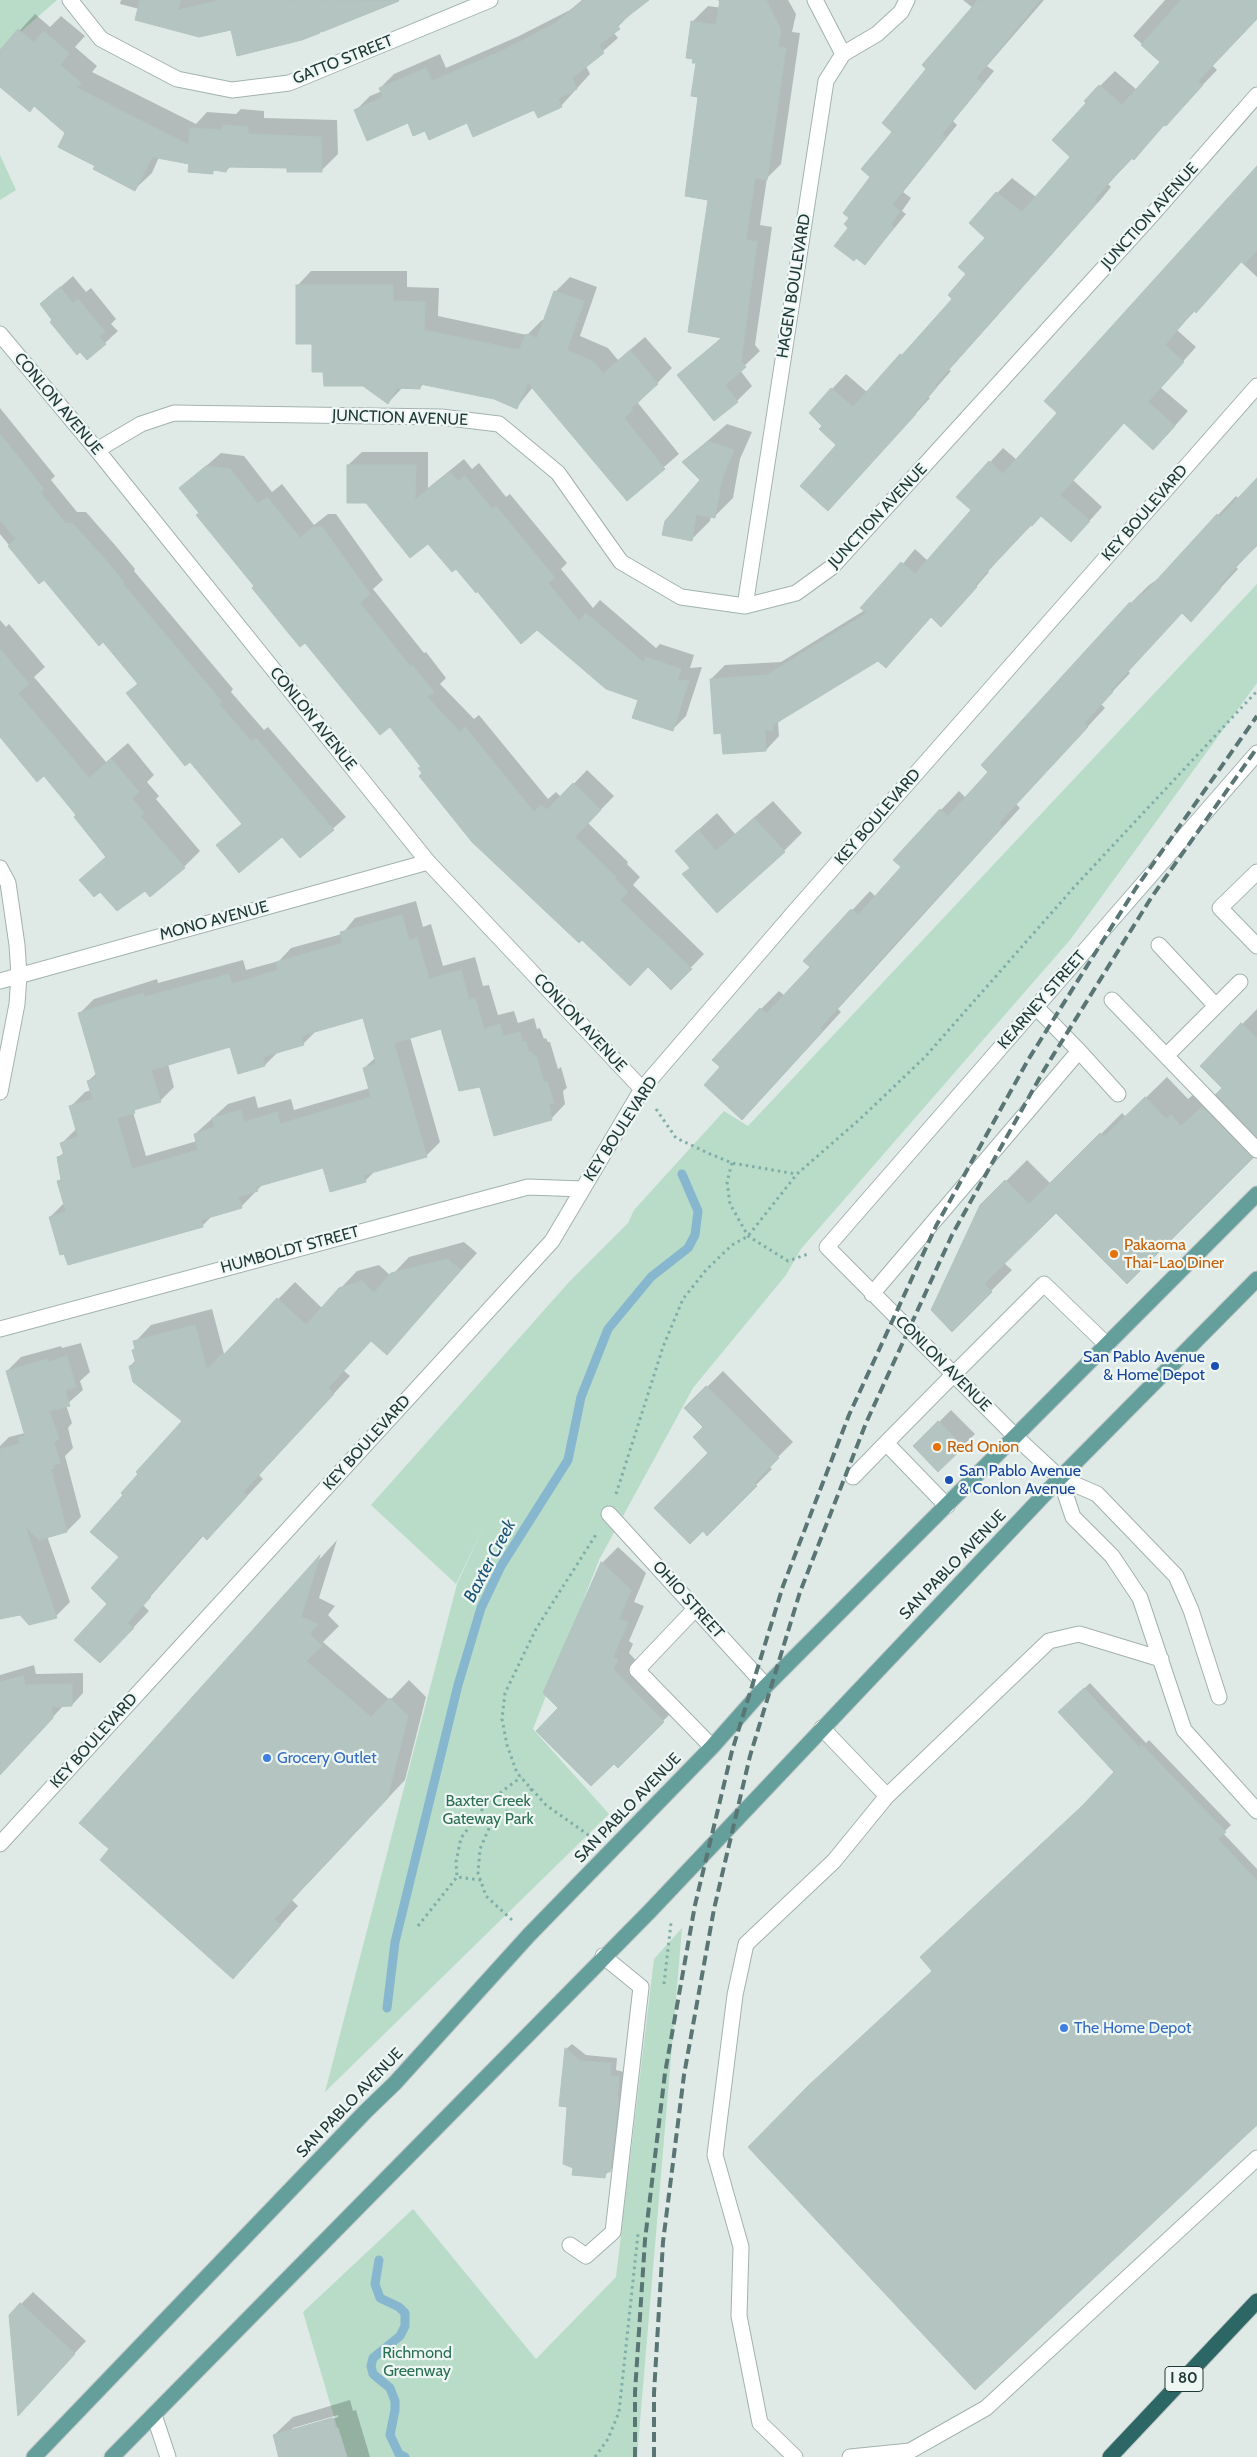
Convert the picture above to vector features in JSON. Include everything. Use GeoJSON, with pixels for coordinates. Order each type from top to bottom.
{"type":"FeatureCollection","features":[{"type":"Feature","properties":{"kind":"highway","name":"I 80"},"geometry":{"type":"LineString","coordinates":[[1110,2457],[1257,2301]]}},
{"type":"Feature","properties":{"kind":"main road","name":"SAN PABLO AVENUE"},"geometry":{"type":"LineString","coordinates":[[34,2457],[395,2083],[529,1935],[712,1747],[766,1686],[948,1506],[1257,1194]]}},
{"type":"Feature","properties":{"kind":"main road","name":"SAN PABLO AVENUE"},"geometry":{"type":"LineString","coordinates":[[112,2457],[650,1911],[1060,1478],[1257,1279]]}},
{"type":"Feature","properties":{"kind":"street","name":"GATTO STREET"},"geometry":{"type":"LineString","coordinates":[[70,0],[100,39],[177,79],[232,90],[289,82],[490,0]]}},
{"type":"Feature","properties":{"kind":"street"},"geometry":{"type":"LineString","coordinates":[[816,0],[844,54]]}},
{"type":"Feature","properties":{"kind":"street","name":"HAGEN BOULEVARD"},"geometry":{"type":"LineString","coordinates":[[745,606],[826,81],[844,54],[877,34],[900,12],[907,0]]}},
{"type":"Feature","properties":{"kind":"street","name":"JUNCTION AVENUE"},"geometry":{"type":"LineString","coordinates":[[97,450],[141,424],[174,413],[441,417],[499,424],[558,473],[621,562],[681,597],[745,606],[796,593],[832,567],[1150,217],[1257,95]]}},
{"type":"Feature","properties":{"kind":"street","name":"CONLON AVENUE"},"geometry":{"type":"LineString","coordinates":[[0,334],[97,450],[428,862],[642,1090]]}},
{"type":"Feature","properties":{"kind":"street","name":"KEY BOULEVARD"},"geometry":{"type":"LineString","coordinates":[[0,1844],[552,1241],[642,1090],[803,902],[1257,386]]}},
{"type":"Feature","properties":{"kind":"street","name":"KEARNEY STREET"},"geometry":{"type":"LineString","coordinates":[[828,1248],[1257,753]]}},
{"type":"Feature","properties":{"kind":"street","name":"MONO AVENUE"},"geometry":{"type":"LineString","coordinates":[[0,981],[428,862]]}},
{"type":"Feature","properties":{"kind":"street"},"geometry":{"type":"LineString","coordinates":[[0,868],[8,883],[18,945],[19,975],[17,1004],[0,1092]]}},
{"type":"Feature","properties":{"kind":"street"},"geometry":{"type":"LineString","coordinates":[[1257,872],[1220,908],[1257,946]]}},
{"type":"Feature","properties":{"kind":"street"},"geometry":{"type":"LineString","coordinates":[[1159,945],[1216,1006]]}},
{"type":"Feature","properties":{"kind":"street"},"geometry":{"type":"LineString","coordinates":[[1166,1056],[1240,982]]}},
{"type":"Feature","properties":{"kind":"street"},"geometry":{"type":"LineString","coordinates":[[1112,1000],[1257,1150]]}},
{"type":"Feature","properties":{"kind":"street"},"geometry":{"type":"LineString","coordinates":[[1036,1007],[1118,1094]]}},
{"type":"Feature","properties":{"kind":"street"},"geometry":{"type":"LineString","coordinates":[[872,1294],[1079,1051]]}},
{"type":"Feature","properties":{"kind":"street","name":"HUMBOLDT STREET"},"geometry":{"type":"LineString","coordinates":[[0,1328],[528,1187],[582,1189]]}},
{"type":"Feature","properties":{"kind":"street","name":"CONLON AVENUE"},"geometry":{"type":"LineString","coordinates":[[828,1248],[1016,1437],[1060,1478]]}},
{"type":"Feature","properties":{"kind":"street"},"geometry":{"type":"LineString","coordinates":[[853,1477],[1044,1284],[1107,1345]]}},
{"type":"Feature","properties":{"kind":"street"},"geometry":{"type":"LineString","coordinates":[[886,1443],[948,1506]]}},
{"type":"Feature","properties":{"kind":"street"},"geometry":{"type":"LineString","coordinates":[[1060,1478],[1074,1516],[1112,1556],[1140,1598],[1184,1730],[1257,1811]]}},
{"type":"Feature","properties":{"kind":"street"},"geometry":{"type":"LineString","coordinates":[[1060,1478],[1097,1494],[1176,1576],[1191,1610],[1219,1697]]}},
{"type":"Feature","properties":{"kind":"street","name":"OHIO STREET"},"geometry":{"type":"LineString","coordinates":[[609,1514],[766,1686]]}},
{"type":"Feature","properties":{"kind":"street"},"geometry":{"type":"LineString","coordinates":[[695,1609],[637,1670],[712,1747]]}},
{"type":"Feature","properties":{"kind":"street"},"geometry":{"type":"LineString","coordinates":[[795,2457],[760,2423],[739,2316],[741,2247],[715,2155],[735,1995],[746,1944],[834,1861],[887,1796],[1049,1641],[1079,1634],[1161,1659]]}},
{"type":"Feature","properties":{"kind":"street"},"geometry":{"type":"LineString","coordinates":[[822,1728],[887,1796]]}},
{"type":"Feature","properties":{"kind":"street"},"geometry":{"type":"LineString","coordinates":[[570,2245],[586,2256],[613,2232],[641,1987],[604,1956]]}},
{"type":"Feature","properties":{"kind":"street"},"geometry":{"type":"LineString","coordinates":[[850,2457],[910,2451],[986,2408],[1257,2158]]}},
{"type":"Feature","properties":{"kind":"street"},"geometry":{"type":"LineString","coordinates":[[154,2415],[168,2457]]}},
{"type":"Feature","properties":{"kind":"path"},"geometry":{"type":"LineString","coordinates":[[642,1090],[676,1138],[732,1163],[797,1174]]}},
{"type":"Feature","properties":{"kind":"path"},"geometry":{"type":"LineString","coordinates":[[732,1163],[727,1182],[730,1204],[748,1236],[788,1261],[828,1248]]}},
{"type":"Feature","properties":{"kind":"path"},"geometry":{"type":"LineString","coordinates":[[418,1926],[457,1877],[456,1862],[461,1838],[473,1819],[487,1803],[521,1777]]}},
{"type":"Feature","properties":{"kind":"path"},"geometry":{"type":"LineString","coordinates":[[529,1935],[486,1896],[478,1873],[480,1849],[490,1826],[532,1789]]}},
{"type":"Feature","properties":{"kind":"path"},"geometry":{"type":"LineString","coordinates":[[457,1877],[480,1880]]}},
{"type":"Feature","properties":{"kind":"green space"},"geometry":{"type":"Polygon","coordinates":[[[0,0],[57,0],[0,50],[0,0]]]}},
{"type":"Feature","properties":{"kind":"green space"},"geometry":{"type":"Polygon","coordinates":[[[0,155],[16,190],[0,200],[0,155]]]}},
{"type":"Feature","properties":{"kind":"green space","name":"Baxter Creek Gateway Park"},"geometry":{"type":"Polygon","coordinates":[[[1257,584],[1257,683],[1070,940],[801,1249],[786,1275],[693,1388],[599,1560],[533,1729],[609,1814],[325,2092],[457,1584],[486,1522],[456,1584],[371,1505],[569,1282],[628,1223],[634,1210],[724,1111],[748,1126],[1257,584]]]}},
{"type":"Feature","properties":{"kind":"green space","name":"Richmond Greenway"},"geometry":{"type":"Polygon","coordinates":[[[682,1928],[637,2457],[346,2457],[303,2312],[413,2209],[536,2359],[616,2277],[654,1959],[682,1928]]]}},
{"type":"Feature","properties":{"kind":"building"},"geometry":{"type":"Polygon","coordinates":[[[140,0],[181,0],[178,10],[221,0],[399,1],[322,32],[320,29],[320,33],[302,40],[237,56],[231,30],[199,37],[135,20],[140,0]]]}},
{"type":"Feature","properties":{"kind":"building"},"geometry":{"type":"Polygon","coordinates":[[[584,0],[649,0],[617,25],[620,29],[599,45],[604,53],[572,78],[577,89],[558,99],[562,107],[538,118],[534,110],[473,137],[467,123],[429,140],[425,131],[413,136],[408,123],[367,141],[354,110],[383,97],[379,88],[426,68],[432,81],[504,50],[554,24],[584,0]]]}},
{"type":"Feature","properties":{"kind":"building"},"geometry":{"type":"Polygon","coordinates":[[[720,0],[766,0],[781,30],[778,47],[786,48],[767,180],[755,178],[746,240],[757,242],[741,361],[746,367],[725,385],[738,402],[714,421],[677,375],[722,338],[688,332],[708,200],[685,196],[698,97],[691,96],[696,63],[692,63],[693,59],[686,58],[691,21],[716,25],[720,0]]]}},
{"type":"Feature","properties":{"kind":"building"},"geometry":{"type":"Polygon","coordinates":[[[978,0],[1040,0],[976,78],[983,84],[942,134],[946,138],[892,205],[900,211],[891,224],[894,227],[865,265],[856,258],[854,261],[834,246],[848,228],[844,224],[849,218],[843,213],[870,177],[861,169],[892,132],[882,123],[926,69],[922,65],[978,0]]]}},
{"type":"Feature","properties":{"kind":"building"},"geometry":{"type":"Polygon","coordinates":[[[1181,0],[1257,0],[1257,19],[1198,81],[1203,85],[1166,126],[1164,125],[1134,160],[1131,158],[1094,200],[1097,202],[1087,214],[935,385],[937,387],[915,412],[916,414],[828,511],[800,486],[836,445],[819,429],[822,426],[809,413],[831,388],[853,407],[900,354],[902,355],[952,299],[948,295],[966,274],[958,267],[985,238],[969,223],[996,192],[1022,212],[1070,157],[1052,140],[1086,103],[1084,101],[1099,85],[1122,105],[1160,62],[1141,45],[1181,0]]]}},
{"type":"Feature","properties":{"kind":"building"},"geometry":{"type":"Polygon","coordinates":[[[18,29],[34,43],[43,31],[69,53],[60,65],[81,83],[77,88],[189,145],[190,128],[222,130],[223,125],[248,127],[248,134],[321,137],[322,172],[287,172],[287,168],[228,167],[226,172],[213,170],[213,174],[188,172],[189,164],[152,157],[135,191],[93,169],[95,166],[58,147],[65,133],[34,106],[30,112],[0,87],[0,50],[18,29]]]}},
{"type":"Feature","properties":{"kind":"building"},"geometry":{"type":"Polygon","coordinates":[[[1257,166],[1257,250],[1245,264],[1242,261],[1196,313],[1194,310],[1165,345],[1184,362],[1148,402],[1175,426],[1153,450],[1124,423],[1060,495],[1090,521],[1071,542],[1041,516],[1032,526],[1030,525],[975,585],[977,587],[941,627],[931,617],[886,668],[878,661],[773,725],[773,730],[765,730],[766,751],[723,754],[721,733],[714,734],[710,679],[767,675],[867,613],[860,608],[901,562],[915,574],[971,510],[956,497],[989,461],[1003,474],[1057,413],[1044,401],[1257,166]]]}},
{"type":"Feature","properties":{"kind":"building"},"geometry":{"type":"Polygon","coordinates":[[[296,285],[393,285],[393,301],[425,302],[424,330],[519,350],[526,334],[537,338],[554,291],[584,301],[567,350],[594,362],[603,374],[630,350],[658,384],[631,408],[633,410],[624,418],[665,469],[627,501],[528,383],[517,409],[494,399],[420,384],[420,389],[397,388],[388,404],[363,386],[324,386],[323,372],[312,372],[312,344],[296,344],[296,285]]]}},
{"type":"Feature","properties":{"kind":"building"},"geometry":{"type":"Polygon","coordinates":[[[60,287],[73,303],[78,299],[105,332],[99,336],[106,344],[87,360],[80,352],[77,355],[50,322],[52,320],[40,304],[60,287]]]}},
{"type":"Feature","properties":{"kind":"building"},"geometry":{"type":"Polygon","coordinates":[[[0,434],[44,489],[40,492],[65,523],[73,524],[103,557],[124,582],[123,584],[222,702],[219,704],[251,741],[256,738],[334,830],[300,858],[282,837],[239,873],[216,845],[242,824],[190,762],[185,766],[126,693],[138,684],[103,642],[99,646],[44,580],[39,584],[8,546],[16,539],[0,520],[0,434]]]}},
{"type":"Feature","properties":{"kind":"building"},"geometry":{"type":"Polygon","coordinates":[[[708,441],[734,450],[722,478],[715,518],[696,514],[692,541],[662,535],[665,521],[700,480],[682,462],[708,441]]]}},
{"type":"Feature","properties":{"kind":"building"},"geometry":{"type":"Polygon","coordinates":[[[347,465],[416,465],[415,500],[450,472],[458,481],[465,476],[492,509],[496,506],[555,578],[548,583],[579,621],[586,613],[644,663],[645,657],[681,669],[677,681],[689,680],[673,731],[632,718],[638,700],[606,689],[537,630],[521,644],[477,591],[476,593],[456,569],[452,572],[428,544],[410,558],[366,503],[347,503],[347,465]]]}},
{"type":"Feature","properties":{"kind":"building"},"geometry":{"type":"Polygon","coordinates":[[[206,466],[230,469],[258,504],[267,497],[300,538],[313,527],[322,527],[370,594],[360,603],[410,666],[412,665],[434,692],[427,697],[460,732],[465,727],[534,812],[541,805],[547,810],[573,783],[601,810],[575,837],[616,877],[614,878],[628,892],[620,900],[692,969],[671,990],[648,967],[630,986],[582,940],[579,943],[472,842],[419,776],[422,773],[418,768],[421,767],[390,727],[380,735],[305,643],[300,647],[252,588],[254,586],[196,515],[199,513],[179,488],[206,466]]]}},
{"type":"Feature","properties":{"kind":"building"},"geometry":{"type":"Polygon","coordinates":[[[1257,478],[1257,544],[1219,586],[1221,588],[1191,622],[1182,613],[1111,690],[1113,692],[1084,723],[1088,727],[999,823],[1002,827],[820,1028],[823,1031],[742,1120],[704,1085],[720,1067],[712,1060],[760,1008],[766,1014],[810,967],[803,961],[851,909],[858,915],[901,867],[893,860],[940,809],[948,816],[988,772],[981,765],[1130,602],[1131,604],[1141,593],[1143,595],[1217,514],[1220,517],[1257,478]]]}},
{"type":"Feature","properties":{"kind":"building"},"geometry":{"type":"Polygon","coordinates":[[[0,649],[29,684],[18,693],[89,778],[111,759],[139,792],[132,798],[144,813],[140,816],[185,868],[150,897],[145,891],[117,911],[100,892],[94,897],[79,880],[106,857],[74,817],[76,815],[44,776],[37,782],[0,737],[0,649]]]}},
{"type":"Feature","properties":{"kind":"building"},"geometry":{"type":"Polygon","coordinates":[[[754,818],[785,852],[717,913],[682,874],[690,868],[675,851],[698,830],[716,851],[754,818]]]}},
{"type":"Feature","properties":{"kind":"building"},"geometry":{"type":"Polygon","coordinates":[[[402,915],[409,940],[417,938],[429,979],[461,970],[469,1000],[475,998],[484,1029],[500,1024],[503,1036],[520,1032],[523,1042],[526,1041],[529,1053],[532,1052],[533,1056],[536,1055],[544,1082],[547,1081],[554,1103],[549,1104],[552,1120],[494,1136],[480,1087],[459,1091],[441,1029],[394,1043],[427,1157],[364,1175],[366,1182],[330,1192],[323,1168],[256,1187],[258,1191],[238,1197],[242,1208],[201,1220],[203,1227],[68,1265],[64,1254],[60,1255],[49,1217],[66,1212],[57,1181],[61,1180],[57,1157],[64,1155],[60,1143],[78,1137],[69,1106],[93,1099],[87,1081],[97,1078],[78,1013],[143,993],[144,997],[229,974],[232,984],[278,970],[276,962],[343,943],[340,932],[402,915]],[[363,1018],[301,1036],[304,1045],[263,1057],[265,1066],[238,1074],[230,1047],[151,1070],[161,1102],[134,1110],[135,1113],[117,1118],[132,1169],[198,1150],[194,1134],[215,1127],[212,1118],[241,1110],[244,1122],[277,1112],[280,1124],[371,1097],[363,1068],[376,1064],[363,1018]]]}},
{"type":"Feature","properties":{"kind":"building"},"geometry":{"type":"Polygon","coordinates":[[[1241,1023],[1257,1038],[1257,1137],[1216,1094],[1222,1088],[1200,1066],[1241,1023]]]}},
{"type":"Feature","properties":{"kind":"building"},"geometry":{"type":"Polygon","coordinates":[[[1145,1097],[1166,1119],[1171,1115],[1181,1126],[1202,1107],[1253,1158],[1127,1284],[1056,1213],[984,1284],[992,1292],[952,1332],[931,1310],[980,1205],[1005,1180],[1029,1204],[1100,1133],[1104,1137],[1145,1097]]]}},
{"type":"Feature","properties":{"kind":"building"},"geometry":{"type":"Polygon","coordinates":[[[447,1259],[461,1270],[387,1355],[371,1341],[328,1388],[334,1394],[243,1492],[247,1496],[207,1540],[202,1535],[127,1623],[134,1628],[100,1663],[74,1640],[107,1604],[91,1588],[119,1557],[90,1532],[123,1495],[121,1493],[138,1474],[136,1472],[182,1421],[133,1382],[129,1366],[136,1364],[132,1350],[135,1349],[133,1341],[195,1325],[207,1370],[222,1354],[224,1355],[277,1298],[306,1325],[339,1288],[362,1281],[374,1293],[391,1273],[447,1259]]]}},
{"type":"Feature","properties":{"kind":"building"},"geometry":{"type":"Polygon","coordinates":[[[67,1356],[76,1387],[65,1390],[70,1406],[49,1411],[59,1438],[54,1443],[60,1463],[53,1465],[54,1468],[51,1469],[67,1532],[39,1540],[25,1526],[57,1618],[29,1625],[20,1615],[0,1619],[0,1449],[20,1444],[18,1438],[25,1436],[6,1371],[47,1359],[48,1362],[67,1356]]]}},
{"type":"Feature","properties":{"kind":"building"},"geometry":{"type":"Polygon","coordinates":[[[706,1386],[779,1458],[754,1483],[757,1486],[707,1536],[703,1531],[690,1544],[654,1508],[708,1453],[693,1437],[703,1427],[684,1408],[706,1386]]]}},
{"type":"Feature","properties":{"kind":"building"},"geometry":{"type":"Polygon","coordinates":[[[938,1421],[964,1447],[938,1472],[913,1446],[938,1421]]]}},
{"type":"Feature","properties":{"kind":"building","name":"Grocery Outlet"},"geometry":{"type":"Polygon","coordinates":[[[320,1555],[301,1617],[318,1624],[310,1634],[322,1646],[306,1661],[371,1717],[390,1698],[408,1716],[387,1799],[274,1919],[281,1925],[233,1979],[100,1860],[109,1849],[79,1823],[320,1555]]]}},
{"type":"Feature","properties":{"kind":"building"},"geometry":{"type":"Polygon","coordinates":[[[601,1562],[631,1590],[619,1619],[628,1622],[613,1657],[618,1660],[613,1669],[664,1722],[618,1768],[614,1764],[591,1786],[536,1731],[558,1708],[543,1693],[601,1562]]]}},
{"type":"Feature","properties":{"kind":"building"},"geometry":{"type":"Polygon","coordinates":[[[23,1676],[25,1685],[72,1684],[72,1706],[51,1707],[53,1718],[0,1775],[0,1682],[23,1676]]]}},
{"type":"Feature","properties":{"kind":"building","name":"The Home Depot"},"geometry":{"type":"Polygon","coordinates":[[[1084,1688],[1139,1747],[1142,1745],[1226,1832],[1218,1839],[1257,1881],[1257,2125],[975,2390],[748,2147],[809,2085],[932,1971],[920,1957],[1082,1806],[1114,1772],[1058,1712],[1084,1688]]]}},
{"type":"Feature","properties":{"kind":"building"},"geometry":{"type":"Polygon","coordinates":[[[565,2048],[580,2061],[611,2063],[610,2076],[619,2077],[617,2096],[619,2097],[610,2172],[606,2172],[605,2178],[572,2175],[573,2168],[563,2164],[567,2107],[559,2106],[565,2048]]]}},
{"type":"Feature","properties":{"kind":"building"},"geometry":{"type":"Polygon","coordinates":[[[20,2303],[75,2354],[18,2416],[9,2315],[20,2303]]]}},
{"type":"Feature","properties":{"kind":"building"},"geometry":{"type":"Polygon","coordinates":[[[332,2418],[335,2429],[338,2428],[347,2457],[279,2457],[273,2435],[332,2418]]]}},
{"type":"Feature","properties":{"kind":"waterway","name":"Baxter Creek"},"geometry":{"type":"LineString","coordinates":[[387,2008],[395,1942],[458,1685],[481,1608],[501,1566],[568,1460],[581,1397],[608,1329],[651,1277],[688,1248],[695,1235],[698,1211],[682,1174]]}},
{"type":"Feature","properties":{"kind":"waterway","name":"Baxter Creek"},"geometry":{"type":"LineString","coordinates":[[379,2260],[375,2284],[380,2298],[399,2307],[405,2313],[405,2326],[400,2336],[373,2358],[371,2366],[373,2374],[390,2388],[395,2401],[390,2435],[399,2454],[405,2457]]}},
{"type":"Feature","properties":{"kind":"railway"},"geometry":{"type":"LineString","coordinates":[[635,2457],[635,2392],[645,2240],[665,2073],[695,1905],[732,1751],[783,1586],[849,1415],[936,1226],[1028,1060],[1136,888],[1257,716]]}},
{"type":"Feature","properties":{"kind":"railway"},"geometry":{"type":"LineString","coordinates":[[654,2457],[654,2393],[663,2242],[684,2075],[714,1909],[750,1756],[800,1592],[866,1423],[952,1235],[1044,1070],[1151,898],[1257,748]]}},
{"type":"Feature","properties":{"kind":"place","name":"Pakaoma Thai-Lao Diner"},"geometry":{"type":"Point","coordinates":[1114,1254]}},
{"type":"Feature","properties":{"kind":"place","name":"San Pablo Avenue & Home Depot"},"geometry":{"type":"Point","coordinates":[1215,1366]}},
{"type":"Feature","properties":{"kind":"place","name":"Red Onion"},"geometry":{"type":"Point","coordinates":[937,1447]}},
{"type":"Feature","properties":{"kind":"place","name":"San Pablo Avenue & Conlon Avenue"},"geometry":{"type":"Point","coordinates":[949,1480]}},
{"type":"Feature","properties":{"kind":"place","name":"Grocery Outlet"},"geometry":{"type":"Point","coordinates":[267,1758]}},
{"type":"Feature","properties":{"kind":"place","name":"The Home Depot"},"geometry":{"type":"Point","coordinates":[1064,2028]}}]}
